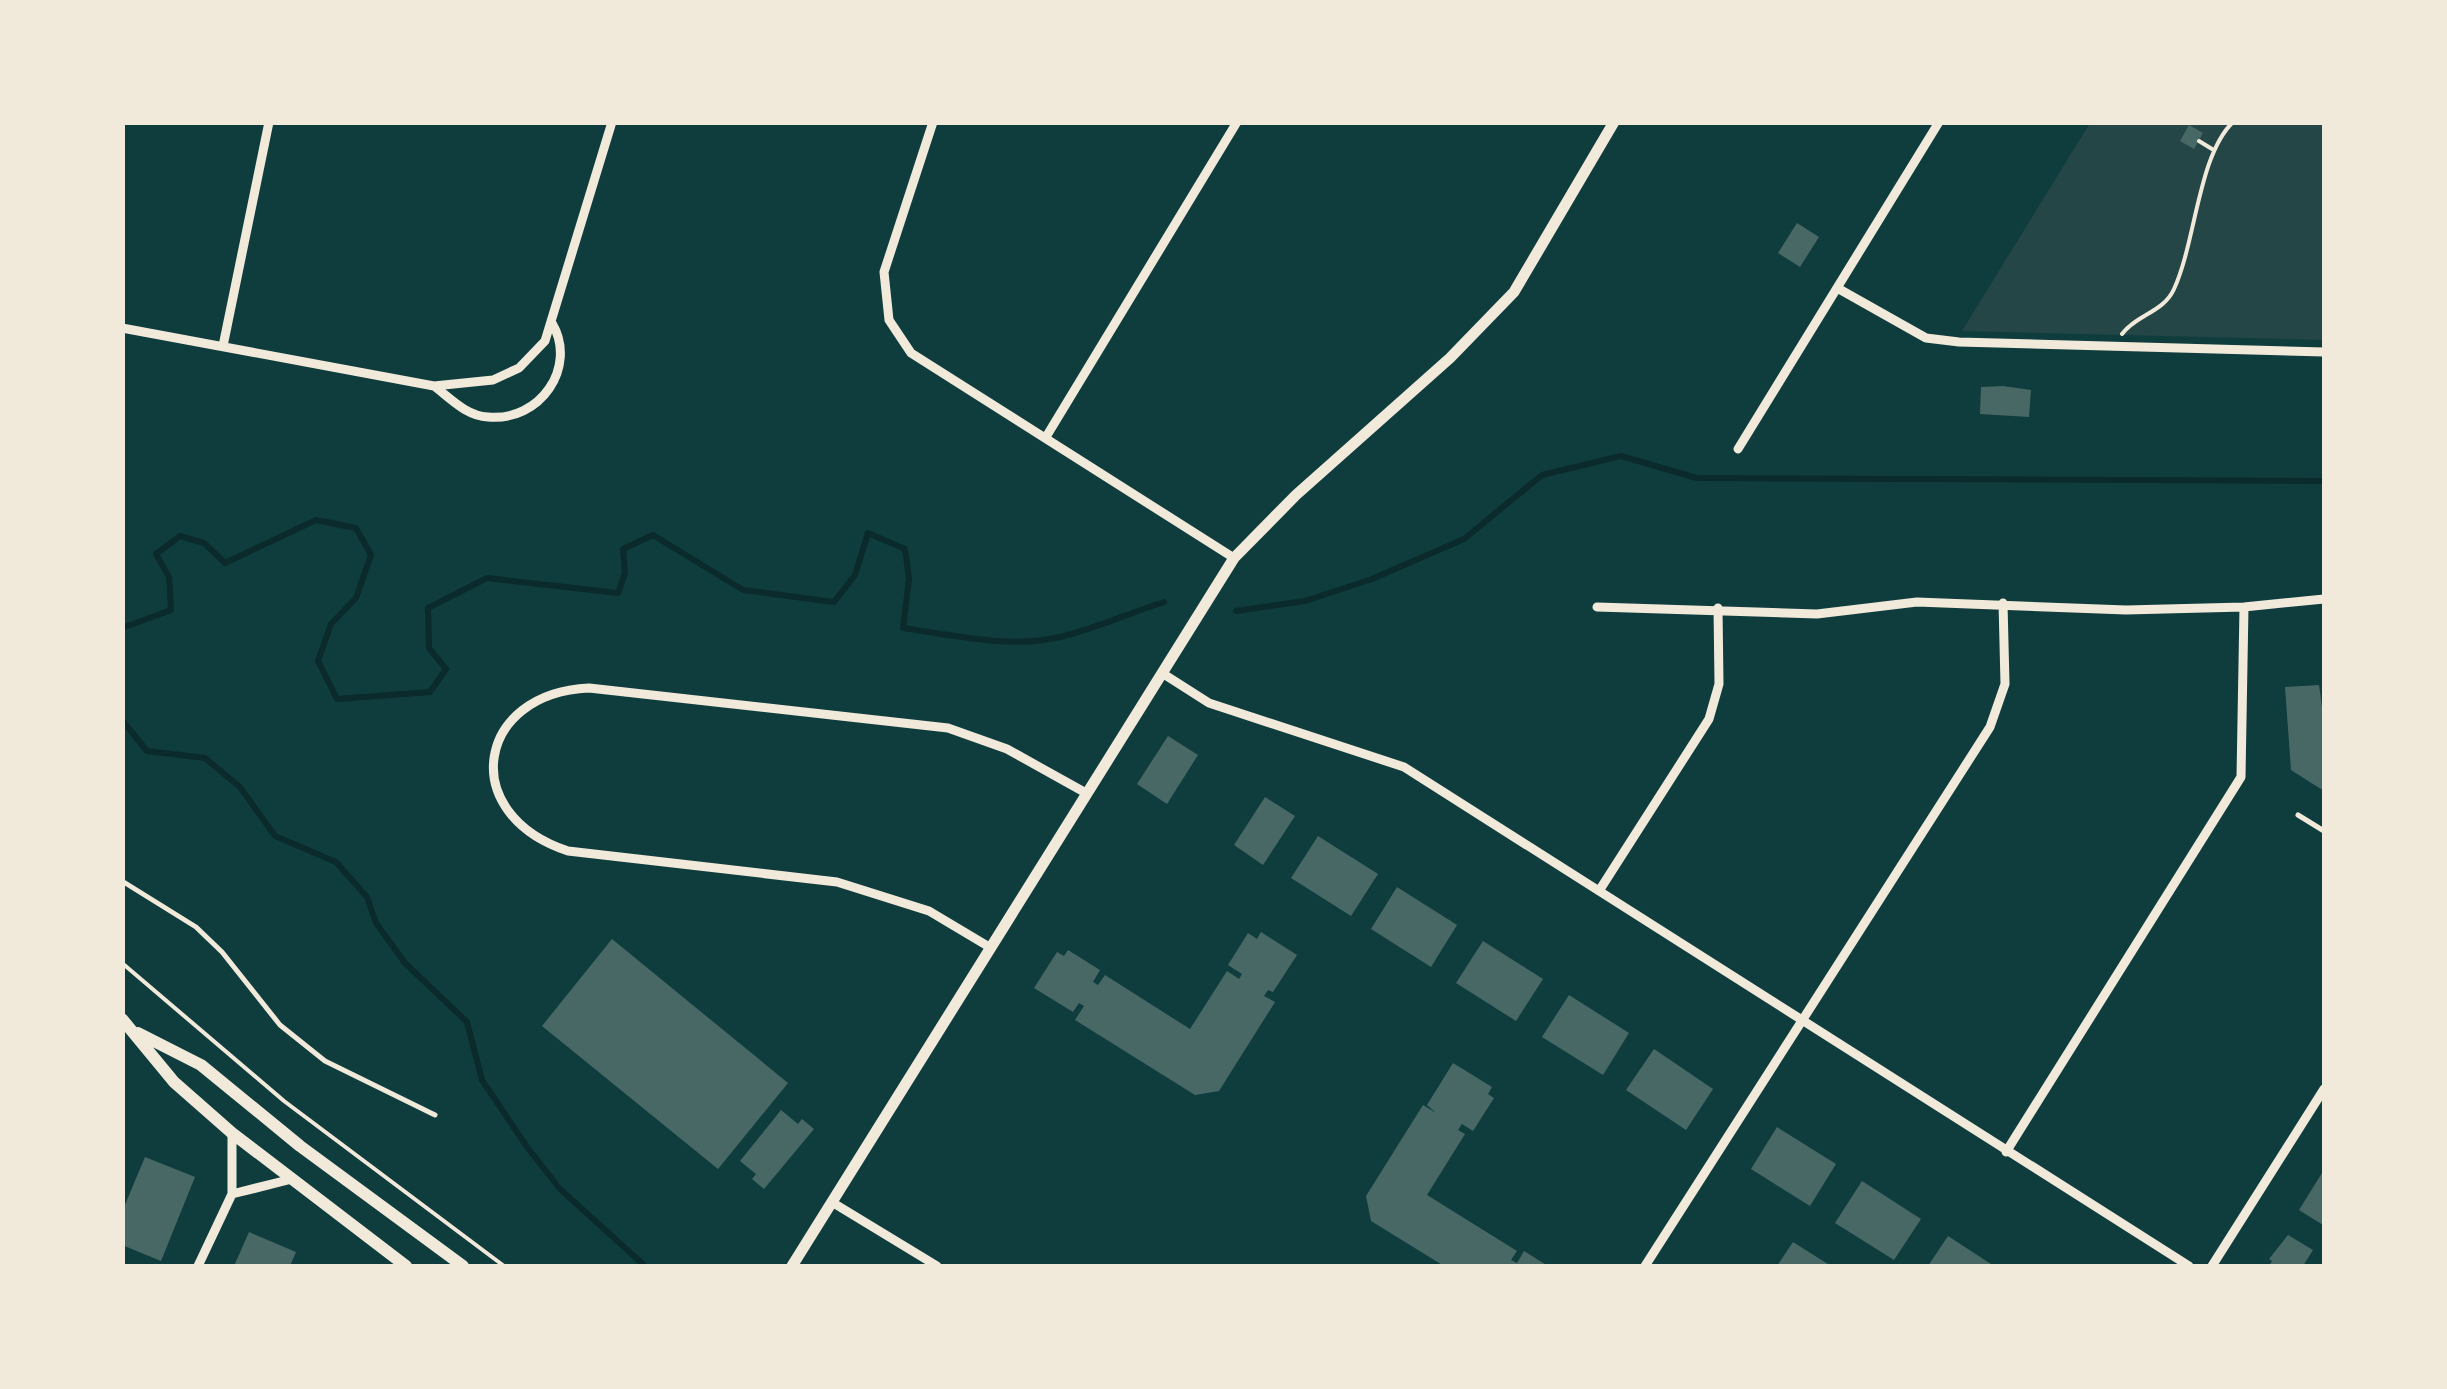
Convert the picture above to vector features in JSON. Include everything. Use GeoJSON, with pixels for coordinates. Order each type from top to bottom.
{"type":"FeatureCollection","features":[{"type":"Feature","properties":{"kind":"main road"},"geometry":{"type":"LineString","coordinates":[[122,1019],[138,1032],[201,1065],[300,1146],[463,1266]]}},
{"type":"Feature","properties":{"kind":"main road"},"geometry":{"type":"LineString","coordinates":[[138,1032],[174,1082],[232,1133],[406,1266]]}},
{"type":"Feature","properties":{"kind":"street"},"geometry":{"type":"LineString","coordinates":[[223,346],[269,122]]}},
{"type":"Feature","properties":{"kind":"street"},"geometry":{"type":"LineString","coordinates":[[122,328],[434,386],[470,385],[519,368],[545,341],[612,122]]}},
{"type":"Feature","properties":{"kind":"street"},"geometry":{"type":"LineString","coordinates":[[933,122],[884,272],[890,320],[911,354],[1234,558]]}},
{"type":"Feature","properties":{"kind":"street"},"geometry":{"type":"LineString","coordinates":[[1046,437],[1237,122]]}},
{"type":"Feature","properties":{"kind":"street"},"geometry":{"type":"LineString","coordinates":[[792,1266],[835,1204],[1234,558],[1296,494],[1450,358],[1514,292],[1614,122]]}},
{"type":"Feature","properties":{"kind":"street"},"geometry":{"type":"LineString","coordinates":[[1738,449],[1939,122]]}},
{"type":"Feature","properties":{"kind":"street"},"geometry":{"type":"LineString","coordinates":[[1838,288],[1926,338],[2111,348],[2324,352]]}},
{"type":"Feature","properties":{"kind":"street"},"geometry":{"type":"LineString","coordinates":[[434,386],[468,412],[489,418],[522,412],[542,399],[559,372],[563,341],[552,322]]}},
{"type":"Feature","properties":{"kind":"street"},"geometry":{"type":"LineString","coordinates":[[1598,607],[1818,614],[1917,602],[2126,610],[2244,608],[2324,599]]}},
{"type":"Feature","properties":{"kind":"street"},"geometry":{"type":"LineString","coordinates":[[1644,1266],[1997,714],[2006,684],[2003,603]]}},
{"type":"Feature","properties":{"kind":"street"},"geometry":{"type":"LineString","coordinates":[[1599,892],[1710,719],[1719,684],[1718,608]]}},
{"type":"Feature","properties":{"kind":"street"},"geometry":{"type":"LineString","coordinates":[[2006,1152],[2241,777],[2244,608]]}},
{"type":"Feature","properties":{"kind":"street"},"geometry":{"type":"LineString","coordinates":[[1162,674],[1224,709],[1404,767],[2189,1266]]}},
{"type":"Feature","properties":{"kind":"street"},"geometry":{"type":"LineString","coordinates":[[991,948],[929,911],[837,882],[568,852],[540,842],[520,828],[504,808],[492,763],[498,742],[537,697],[558,690],[590,688],[948,728],[1008,749],[1086,794]]}},
{"type":"Feature","properties":{"kind":"street"},"geometry":{"type":"LineString","coordinates":[[2212,1266],[2324,1090]]}},
{"type":"Feature","properties":{"kind":"street"},"geometry":{"type":"LineString","coordinates":[[198,1266],[232,1194],[232,1133]]}},
{"type":"Feature","properties":{"kind":"street"},"geometry":{"type":"LineString","coordinates":[[232,1194],[292,1179]]}},
{"type":"Feature","properties":{"kind":"street"},"geometry":{"type":"LineString","coordinates":[[835,1204],[937,1266]]}},
{"type":"Feature","properties":{"kind":"lane"},"geometry":{"type":"LineString","coordinates":[[2298,815],[2324,831]]}},
{"type":"Feature","properties":{"kind":"lane"},"geometry":{"type":"LineString","coordinates":[[122,881],[196,927],[244,977],[280,1025],[325,1060],[434,1116]]}},
{"type":"Feature","properties":{"kind":"path"},"geometry":{"type":"LineString","coordinates":[[2111,348],[2127,327],[2161,306],[2173,292],[2206,188],[2212,149],[2233,122]]}},
{"type":"Feature","properties":{"kind":"path"},"geometry":{"type":"LineString","coordinates":[[2199,141],[2212,149]]}},
{"type":"Feature","properties":{"kind":"path"},"geometry":{"type":"LineString","coordinates":[[122,963],[284,1101],[504,1266]]}},
{"type":"Feature","properties":{"kind":"shaded area"},"geometry":{"type":"Polygon","coordinates":[[[2090,123],[2324,123],[2324,340],[1962,331],[2090,123]]]}},
{"type":"Feature","properties":{"kind":"building"},"geometry":{"type":"Polygon","coordinates":[[[2189,125],[2203,133],[2194,149],[2180,141],[2189,125]]]}},
{"type":"Feature","properties":{"kind":"building"},"geometry":{"type":"Polygon","coordinates":[[[1797,223],[1819,237],[1800,267],[1778,253],[1797,223]]]}},
{"type":"Feature","properties":{"kind":"building"},"geometry":{"type":"Polygon","coordinates":[[[1981,387],[2031,390],[2029,417],[1980,414],[1981,387]]]}},
{"type":"Feature","properties":{"kind":"building"},"geometry":{"type":"Polygon","coordinates":[[[2319,685],[2324,721],[2324,791],[2291,770],[2285,687],[2319,685]]]}},
{"type":"Feature","properties":{"kind":"building"},"geometry":{"type":"Polygon","coordinates":[[[1168,736],[1198,755],[1167,804],[1137,784],[1168,736]]]}},
{"type":"Feature","properties":{"kind":"building"},"geometry":{"type":"Polygon","coordinates":[[[1265,797],[1295,816],[1263,865],[1234,845],[1265,797]]]}},
{"type":"Feature","properties":{"kind":"building"},"geometry":{"type":"Polygon","coordinates":[[[1318,836],[1378,874],[1351,916],[1291,878],[1318,836]]]}},
{"type":"Feature","properties":{"kind":"building"},"geometry":{"type":"Polygon","coordinates":[[[1397,887],[1457,925],[1431,967],[1371,929],[1397,887]]]}},
{"type":"Feature","properties":{"kind":"building"},"geometry":{"type":"Polygon","coordinates":[[[1261,932],[1297,955],[1273,992],[1268,990],[1264,996],[1275,1002],[1219,1091],[1195,1095],[1075,1020],[1084,1006],[1079,1003],[1073,1012],[1034,988],[1057,952],[1064,956],[1068,950],[1100,970],[1093,982],[1098,985],[1105,975],[1190,1029],[1227,971],[1239,979],[1242,974],[1228,965],[1248,933],[1257,939],[1261,932]]]}},
{"type":"Feature","properties":{"kind":"building"},"geometry":{"type":"Polygon","coordinates":[[[612,939],[788,1083],[718,1169],[542,1026],[612,939]]]}},
{"type":"Feature","properties":{"kind":"building"},"geometry":{"type":"Polygon","coordinates":[[[1483,941],[1543,979],[1516,1021],[1456,983],[1483,941]]]}},
{"type":"Feature","properties":{"kind":"building"},"geometry":{"type":"Polygon","coordinates":[[[1569,995],[1629,1033],[1603,1075],[1542,1037],[1569,995]]]}},
{"type":"Feature","properties":{"kind":"building"},"geometry":{"type":"Polygon","coordinates":[[[1654,1049],[1713,1089],[1686,1130],[1626,1090],[1654,1049]]]}},
{"type":"Feature","properties":{"kind":"building"},"geometry":{"type":"Polygon","coordinates":[[[1453,1063],[1492,1087],[1488,1094],[1494,1098],[1473,1131],[1462,1124],[1458,1130],[1465,1134],[1427,1195],[1517,1251],[1511,1260],[1517,1263],[1524,1251],[1548,1266],[1444,1266],[1371,1221],[1366,1196],[1423,1105],[1436,1113],[1427,1105],[1453,1063]]]}},
{"type":"Feature","properties":{"kind":"building"},"geometry":{"type":"Polygon","coordinates":[[[781,1110],[798,1124],[802,1119],[814,1129],[764,1189],[752,1179],[756,1174],[740,1161],[781,1110]]]}},
{"type":"Feature","properties":{"kind":"building"},"geometry":{"type":"Polygon","coordinates":[[[1777,1127],[1836,1164],[1810,1206],[1751,1169],[1777,1127]]]}},
{"type":"Feature","properties":{"kind":"building"},"geometry":{"type":"Polygon","coordinates":[[[145,1157],[195,1177],[161,1261],[122,1245],[122,1212],[145,1157]]]}},
{"type":"Feature","properties":{"kind":"building"},"geometry":{"type":"Polygon","coordinates":[[[2324,1174],[2323,1225],[2299,1210],[2324,1174]]]}},
{"type":"Feature","properties":{"kind":"building"},"geometry":{"type":"Polygon","coordinates":[[[1862,1181],[1921,1219],[1894,1260],[1835,1223],[1862,1181]]]}},
{"type":"Feature","properties":{"kind":"building"},"geometry":{"type":"Polygon","coordinates":[[[249,1232],[296,1252],[290,1266],[234,1266],[249,1232]]]}},
{"type":"Feature","properties":{"kind":"building"},"geometry":{"type":"Polygon","coordinates":[[[2288,1235],[2313,1250],[2303,1266],[2269,1266],[2269,1259],[2288,1235]]]}},
{"type":"Feature","properties":{"kind":"building"},"geometry":{"type":"Polygon","coordinates":[[[1948,1236],[1994,1266],[1928,1266],[1948,1236]]]}},
{"type":"Feature","properties":{"kind":"building"},"geometry":{"type":"Polygon","coordinates":[[[1793,1242],[1831,1266],[1777,1266],[1793,1242]]]}},
{"type":"Feature","properties":{"kind":"waterway"},"geometry":{"type":"LineString","coordinates":[[1236,611],[1305,601],[1372,579],[1464,539],[1542,475],[1621,456],[1697,478],[2324,481]]}},
{"type":"Feature","properties":{"kind":"waterway"},"geometry":{"type":"LineString","coordinates":[[122,628],[171,610],[169,577],[156,554],[180,536],[204,543],[225,563],[316,520],[356,528],[371,555],[356,598],[331,624],[318,661],[337,699],[430,692],[446,669],[429,648],[428,608],[487,578],[618,593],[625,573],[623,549],[653,535],[743,590],[834,602],[855,575],[868,533],[905,549],[909,579],[903,628],[961,637],[1022,642],[1060,637],[1164,602]]}},
{"type":"Feature","properties":{"kind":"waterway"},"geometry":{"type":"LineString","coordinates":[[122,720],[147,751],[205,758],[240,787],[275,836],[336,862],[367,897],[376,923],[405,963],[467,1022],[482,1080],[527,1147],[560,1189],[645,1266]]}}]}
